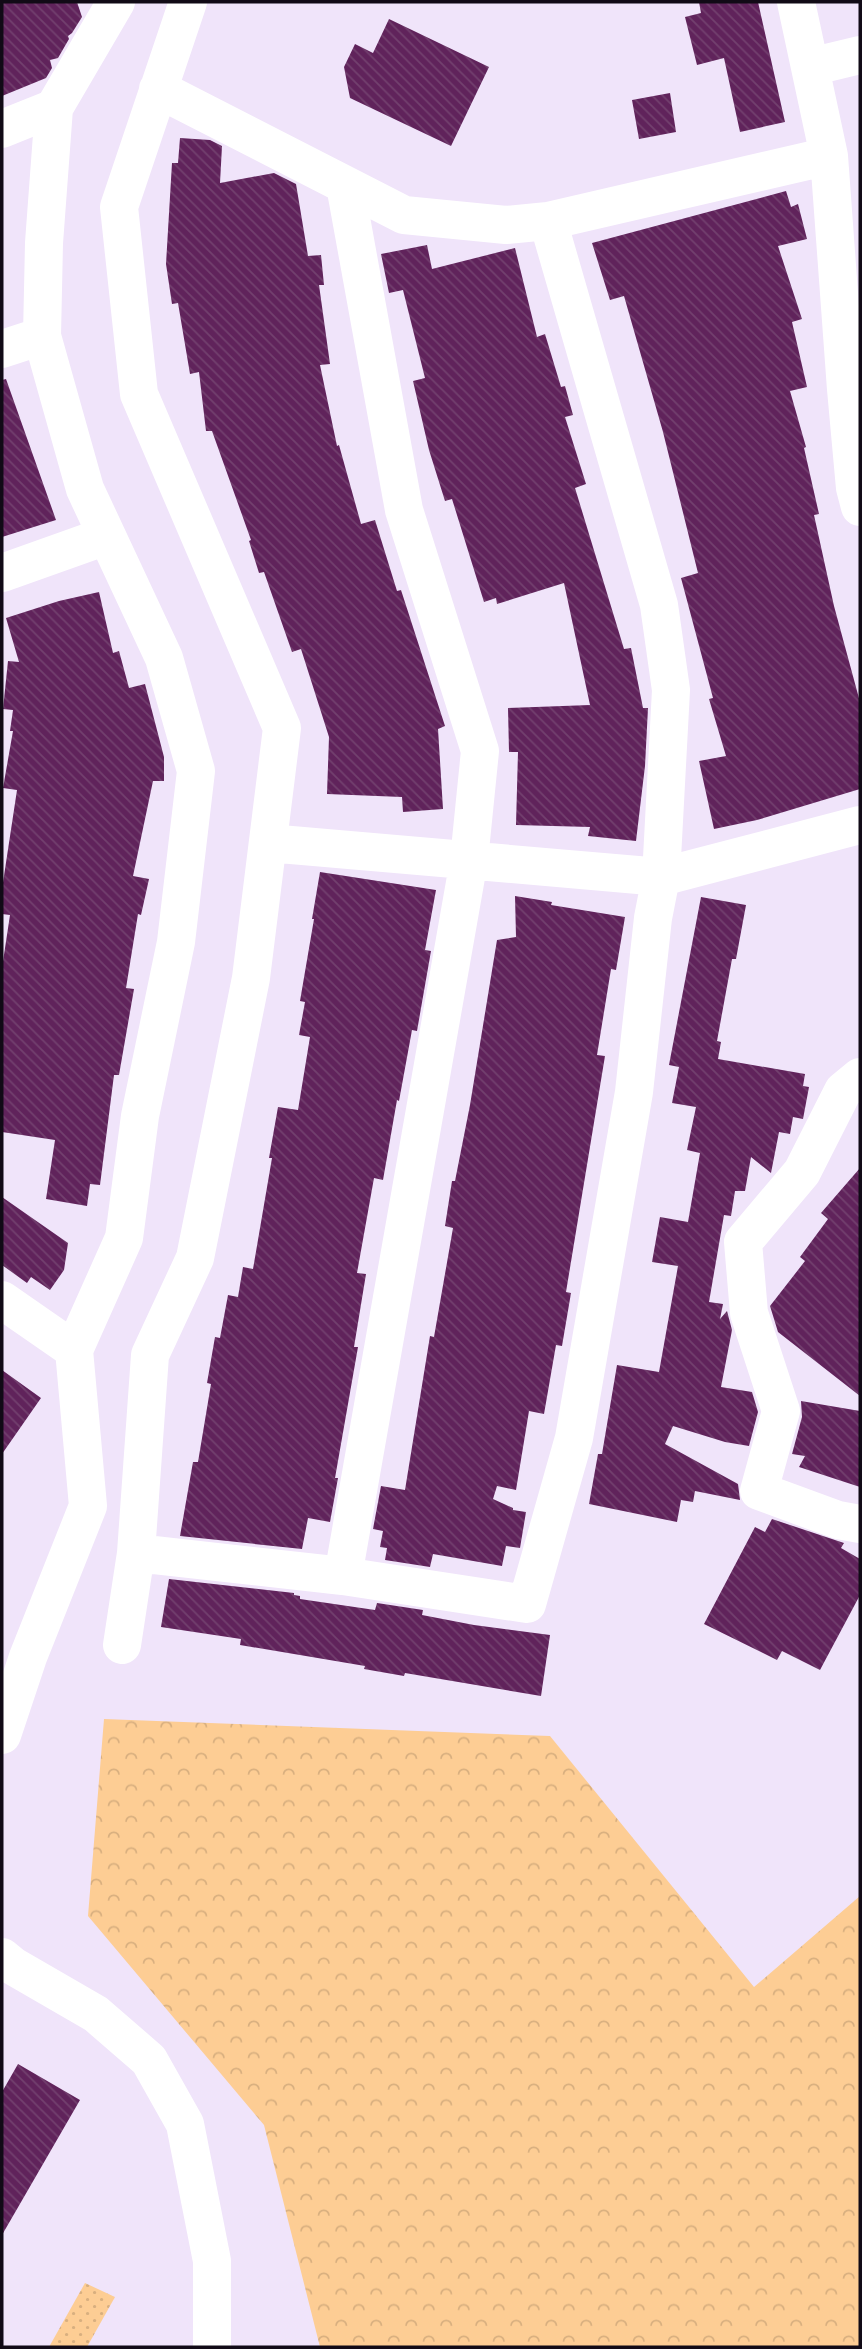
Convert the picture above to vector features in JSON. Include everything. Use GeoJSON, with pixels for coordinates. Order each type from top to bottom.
{"type":"FeatureCollection","features":[{"type":"Feature","properties":{"kind":"street"},"geometry":{"type":"LineString","coordinates":[[2,1735],[28,1657],[88,1506],[74,1350],[124,1238],[140,1116],[176,942],[196,771],[164,658],[85,489],[42,336],[44,243],[54,108],[116,2]]}},
{"type":"Feature","properties":{"kind":"street"},"geometry":{"type":"LineString","coordinates":[[122,1645],[136,1553],[150,1355],[195,1258],[251,978],[282,728],[139,394],[119,207],[188,2]]}},
{"type":"Feature","properties":{"kind":"street"},"geometry":{"type":"LineString","coordinates":[[796,2],[829,156],[853,387],[855,488],[860,507]]}},
{"type":"Feature","properties":{"kind":"street"},"geometry":{"type":"LineString","coordinates":[[810,67],[860,55]]}},
{"type":"Feature","properties":{"kind":"street"},"geometry":{"type":"LineString","coordinates":[[158,89],[404,215],[506,225],[548,221],[829,156]]}},
{"type":"Feature","properties":{"kind":"street"},"geometry":{"type":"LineString","coordinates":[[2,129],[54,108]]}},
{"type":"Feature","properties":{"kind":"street"},"geometry":{"type":"LineString","coordinates":[[343,1576],[469,860],[480,751],[404,510],[345,185]]}},
{"type":"Feature","properties":{"kind":"street"},"geometry":{"type":"LineString","coordinates":[[136,1553],[343,1576],[527,1604],[574,1438],[634,1092],[653,918],[661,877],[671,690],[659,606],[548,221]]}},
{"type":"Feature","properties":{"kind":"street"},"geometry":{"type":"LineString","coordinates":[[2,349],[42,336]]}},
{"type":"Feature","properties":{"kind":"street"},"geometry":{"type":"LineString","coordinates":[[2,573],[106,537]]}},
{"type":"Feature","properties":{"kind":"street"},"geometry":{"type":"LineString","coordinates":[[268,843],[661,877],[860,825]]}},
{"type":"Feature","properties":{"kind":"street"},"geometry":{"type":"LineString","coordinates":[[860,1077],[843,1091],[802,1172],[743,1242],[749,1313],[781,1411],[759,1491],[838,1520],[860,1524]]}},
{"type":"Feature","properties":{"kind":"street"},"geometry":{"type":"LineString","coordinates":[[2,1300],[74,1350]]}},
{"type":"Feature","properties":{"kind":"street"},"geometry":{"type":"LineString","coordinates":[[2,1957],[96,2014],[149,2060],[185,2124],[212,2261],[212,2347]]}},
{"type":"Feature","properties":{"kind":"green space"},"geometry":{"type":"Polygon","coordinates":[[[104,1719],[550,1736],[754,1987],[860,1896],[860,2347],[320,2347],[264,2125],[88,1916],[104,1719]]]}},
{"type":"Feature","properties":{"kind":"green space"},"geometry":{"type":"Polygon","coordinates":[[[85,2283],[115,2297],[87,2347],[49,2347],[85,2283]]]}},
{"type":"Feature","properties":{"kind":"building"},"geometry":{"type":"Polygon","coordinates":[[[2,2],[77,2],[82,17],[68,36],[69,39],[58,58],[50,60],[52,68],[46,78],[2,96],[2,2]]]}},
{"type":"Feature","properties":{"kind":"building"},"geometry":{"type":"Polygon","coordinates":[[[699,2],[758,2],[785,122],[740,132],[724,58],[697,65],[685,17],[701,13],[699,2]]]}},
{"type":"Feature","properties":{"kind":"building"},"geometry":{"type":"Polygon","coordinates":[[[389,19],[489,67],[451,146],[350,98],[344,67],[355,44],[373,53],[389,19]]]}},
{"type":"Feature","properties":{"kind":"building"},"geometry":{"type":"Polygon","coordinates":[[[670,93],[676,132],[639,139],[632,100],[670,93]]]}},
{"type":"Feature","properties":{"kind":"building"},"geometry":{"type":"Polygon","coordinates":[[[180,138],[210,140],[222,146],[220,183],[274,173],[296,184],[308,256],[321,255],[324,285],[319,285],[330,364],[320,365],[337,446],[339,445],[361,524],[375,520],[445,726],[438,729],[443,809],[403,812],[402,797],[327,794],[329,737],[301,649],[292,652],[264,572],[259,573],[249,541],[251,540],[212,431],[206,431],[199,372],[190,374],[178,303],[172,304],[166,264],[172,163],[178,163],[180,138]]]}},
{"type":"Feature","properties":{"kind":"building"},"geometry":{"type":"Polygon","coordinates":[[[786,191],[791,207],[798,204],[807,239],[778,246],[802,319],[792,322],[807,387],[790,391],[806,447],[804,448],[819,514],[814,515],[834,606],[860,702],[860,789],[757,820],[714,829],[699,761],[726,756],[709,699],[713,698],[681,578],[698,573],[663,432],[624,296],[610,300],[592,243],[786,191]]]}},
{"type":"Feature","properties":{"kind":"building"},"geometry":{"type":"Polygon","coordinates":[[[427,245],[432,269],[515,248],[537,337],[545,334],[561,387],[565,386],[573,415],[565,417],[586,484],[575,488],[624,649],[631,648],[643,708],[648,708],[645,766],[636,841],[588,836],[590,827],[516,825],[518,752],[509,752],[508,708],[590,705],[564,583],[497,604],[496,598],[484,602],[452,499],[445,501],[429,450],[413,381],[425,378],[403,290],[389,293],[381,254],[427,245]]]}},
{"type":"Feature","properties":{"kind":"building"},"geometry":{"type":"Polygon","coordinates":[[[6,379],[56,520],[2,537],[2,380],[6,379]]]}},
{"type":"Feature","properties":{"kind":"building"},"geometry":{"type":"Polygon","coordinates":[[[99,592],[113,653],[119,651],[129,688],[145,684],[164,757],[164,781],[153,781],[133,876],[149,879],[141,915],[138,914],[126,988],[134,989],[119,1075],[114,1075],[100,1185],[90,1184],[87,1206],[46,1199],[55,1140],[2,1132],[2,968],[10,915],[2,914],[2,889],[17,790],[3,788],[13,731],[10,731],[13,710],[3,709],[8,661],[19,662],[6,618],[59,601],[99,592]]]}},
{"type":"Feature","properties":{"kind":"building"},"geometry":{"type":"Polygon","coordinates":[[[320,872],[436,890],[425,950],[431,951],[417,1031],[412,1030],[383,1180],[374,1178],[357,1273],[366,1274],[354,1347],[358,1347],[330,1522],[308,1518],[302,1549],[180,1536],[193,1462],[198,1462],[211,1384],[207,1383],[215,1337],[220,1338],[228,1295],[238,1297],[243,1267],[253,1269],[278,1107],[298,1110],[310,1037],[299,1035],[305,1002],[300,1001],[320,872]]]}},
{"type":"Feature","properties":{"kind":"building"},"geometry":{"type":"Polygon","coordinates":[[[515,896],[625,917],[616,970],[611,969],[597,1055],[605,1056],[566,1292],[571,1293],[562,1346],[556,1345],[544,1414],[529,1411],[516,1490],[497,1486],[493,1499],[513,1510],[526,1512],[520,1548],[506,1546],[502,1566],[433,1554],[430,1567],[385,1560],[387,1548],[380,1547],[383,1531],[373,1529],[381,1486],[405,1490],[430,1336],[434,1337],[453,1228],[445,1226],[452,1181],[455,1181],[470,1105],[497,940],[516,937],[515,896]]]}},
{"type":"Feature","properties":{"kind":"building"},"geometry":{"type":"Polygon","coordinates":[[[701,897],[746,905],[736,959],[732,959],[717,1041],[721,1042],[718,1059],[805,1074],[803,1086],[809,1087],[803,1119],[793,1117],[790,1134],[779,1132],[771,1173],[751,1157],[745,1191],[735,1191],[731,1216],[724,1215],[709,1302],[723,1304],[720,1319],[727,1311],[732,1330],[721,1387],[752,1392],[758,1412],[749,1446],[725,1442],[673,1426],[665,1444],[738,1484],[740,1500],[695,1491],[693,1502],[681,1500],[677,1522],[589,1504],[598,1454],[602,1454],[617,1365],[659,1372],[678,1266],[652,1262],[660,1217],[688,1222],[700,1153],[687,1150],[696,1107],[672,1103],[679,1067],[669,1065],[701,897]]]}},
{"type":"Feature","properties":{"kind":"building"},"geometry":{"type":"Polygon","coordinates":[[[860,1168],[860,1396],[778,1332],[770,1306],[805,1261],[800,1257],[828,1219],[821,1213],[860,1168]]]}},
{"type":"Feature","properties":{"kind":"building"},"geometry":{"type":"Polygon","coordinates":[[[2,1197],[68,1243],[64,1270],[50,1290],[31,1277],[27,1283],[2,1265],[2,1197]]]}},
{"type":"Feature","properties":{"kind":"building"},"geometry":{"type":"Polygon","coordinates":[[[2,1370],[41,1398],[2,1454],[2,1370]]]}},
{"type":"Feature","properties":{"kind":"building"},"geometry":{"type":"Polygon","coordinates":[[[801,1401],[860,1411],[860,1487],[799,1467],[805,1456],[792,1454],[802,1417],[801,1401]]]}},
{"type":"Feature","properties":{"kind":"building"},"geometry":{"type":"Polygon","coordinates":[[[772,1519],[844,1543],[841,1548],[860,1559],[860,1595],[820,1670],[782,1651],[777,1660],[704,1624],[755,1527],[765,1532],[772,1519]]]}},
{"type":"Feature","properties":{"kind":"building"},"geometry":{"type":"Polygon","coordinates":[[[169,1579],[294,1593],[300,1596],[300,1599],[375,1610],[377,1603],[423,1610],[422,1615],[474,1625],[550,1635],[541,1696],[405,1673],[404,1676],[364,1669],[365,1666],[240,1645],[241,1639],[161,1627],[169,1579]]]}},
{"type":"Feature","properties":{"kind":"building"},"geometry":{"type":"Polygon","coordinates":[[[18,2064],[80,2100],[2,2235],[2,2092],[18,2064]]]}}]}
